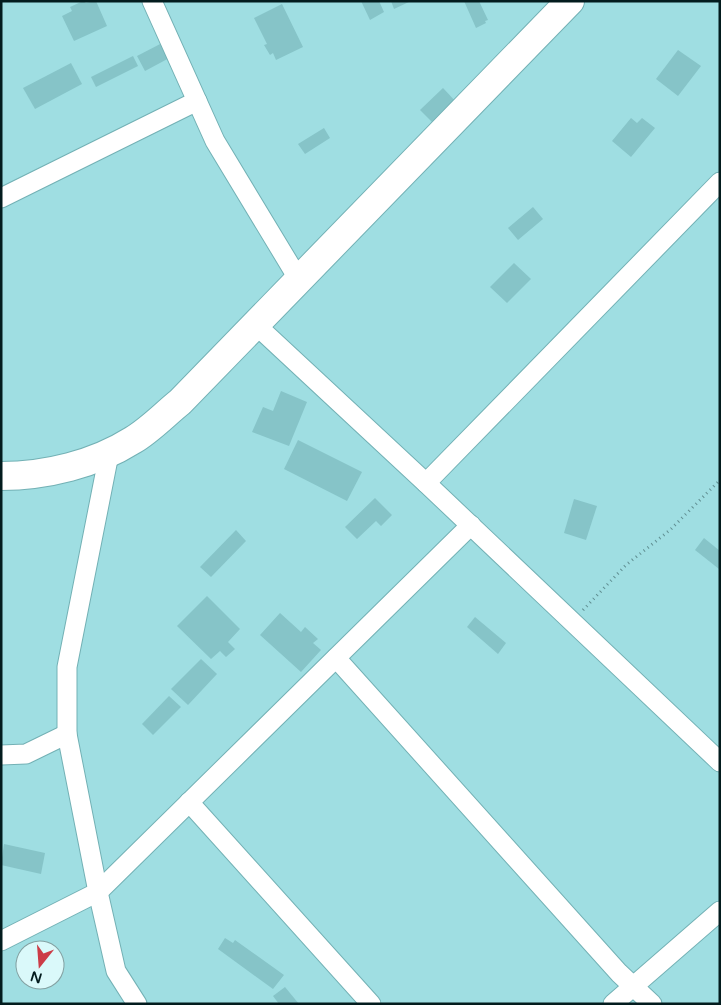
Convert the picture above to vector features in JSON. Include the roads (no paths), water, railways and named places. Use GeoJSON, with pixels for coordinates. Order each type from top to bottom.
{"type":"FeatureCollection","features":[{"type":"Feature","properties":{"kind":"street"},"geometry":{"type":"LineString","coordinates":[[152,1],[215,141],[299,280]]}},
{"type":"Feature","properties":{"kind":"street"},"geometry":{"type":"LineString","coordinates":[[1,476],[54,471],[109,454],[134,440],[180,402],[570,1]]}},
{"type":"Feature","properties":{"kind":"street"},"geometry":{"type":"LineString","coordinates":[[1,198],[197,101]]}},
{"type":"Feature","properties":{"kind":"street"},"geometry":{"type":"LineString","coordinates":[[426,482],[720,182]]}},
{"type":"Feature","properties":{"kind":"street"},"geometry":{"type":"LineString","coordinates":[[255,324],[426,482],[720,762]]}},
{"type":"Feature","properties":{"kind":"street"},"geometry":{"type":"LineString","coordinates":[[109,454],[66,668],[68,734],[98,892],[116,971],[137,1004]]}},
{"type":"Feature","properties":{"kind":"street"},"geometry":{"type":"LineString","coordinates":[[1,941],[98,892],[471,525]]}},
{"type":"Feature","properties":{"kind":"street"},"geometry":{"type":"LineString","coordinates":[[336,658],[619,973],[652,1004]]}},
{"type":"Feature","properties":{"kind":"street"},"geometry":{"type":"LineString","coordinates":[[1,755],[26,754],[68,734]]}},
{"type":"Feature","properties":{"kind":"street"},"geometry":{"type":"LineString","coordinates":[[189,802],[372,1004]]}},
{"type":"Feature","properties":{"kind":"street"},"geometry":{"type":"LineString","coordinates":[[613,1004],[720,911]]}}]}
